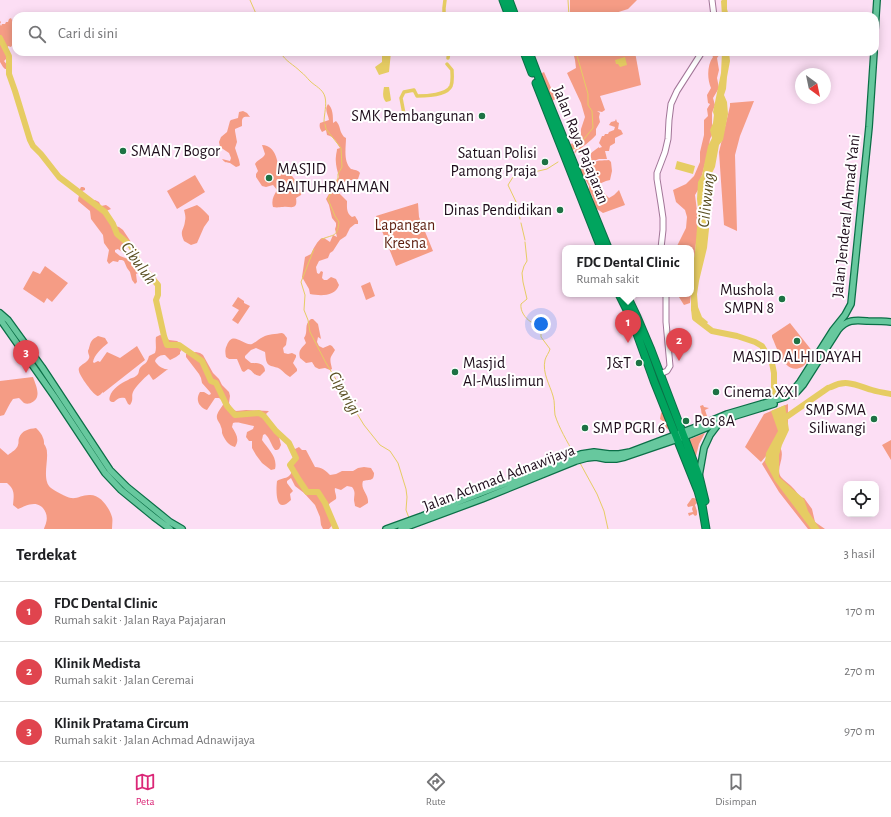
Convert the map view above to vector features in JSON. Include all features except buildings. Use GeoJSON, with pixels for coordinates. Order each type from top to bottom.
{"type":"FeatureCollection","features":[{"type":"Feature","properties":{"kind":"highway"},"geometry":{"type":"LineString","coordinates":[[503,0],[509,4]]}},
{"type":"Feature","properties":{"kind":"highway","name":"Jalan Raya Pajajaran"},"geometry":{"type":"LineString","coordinates":[[526,56],[600,245]]}},
{"type":"Feature","properties":{"kind":"highway","name":"Jalan Raya Pajajaran"},"geometry":{"type":"LineString","coordinates":[[530,56],[607,245]]}},
{"type":"Feature","properties":{"kind":"highway"},"geometry":{"type":"LineString","coordinates":[[620,297],[632,320],[654,381],[700,476],[711,529]]}},
{"type":"Feature","properties":{"kind":"highway"},"geometry":{"type":"LineString","coordinates":[[627,297],[660,374],[698,491],[706,529]]}},
{"type":"Feature","properties":{"kind":"main road"},"geometry":{"type":"LineString","coordinates":[[876,12],[877,0]]}},
{"type":"Feature","properties":{"kind":"main road","name":"Jalan Jenderal Ahmad Yani"},"geometry":{"type":"LineString","coordinates":[[802,383],[829,335],[845,315],[851,304],[869,127],[874,56]]}},
{"type":"Feature","properties":{"kind":"main road"},"geometry":{"type":"LineString","coordinates":[[851,304],[850,314],[856,319],[891,322]]}},
{"type":"Feature","properties":{"kind":"main road"},"geometry":{"type":"LineString","coordinates":[[0,312],[8,320],[42,366],[110,470],[127,488],[170,522],[182,529]]}},
{"type":"Feature","properties":{"kind":"main road","name":"Jalan Jenderal Ahmad Yani"},"geometry":{"type":"LineString","coordinates":[[680,436],[781,400],[802,383],[839,328],[847,322],[856,319]]}},
{"type":"Feature","properties":{"kind":"main road"},"geometry":{"type":"LineString","coordinates":[[0,320],[54,396],[105,473],[121,490],[154,518],[170,529]]}},
{"type":"Feature","properties":{"kind":"main road","name":"Jalan Jenderal Ahmad Yani"},"geometry":{"type":"LineString","coordinates":[[680,436],[727,414],[766,405]]}},
{"type":"Feature","properties":{"kind":"main road"},"geometry":{"type":"LineString","coordinates":[[700,476],[704,448],[710,435],[720,422]]}},
{"type":"Feature","properties":{"kind":"main road","name":"Jalan Achmad Adnawijaya"},"geometry":{"type":"LineString","coordinates":[[386,529],[404,526],[578,458],[630,452],[680,436]]}},
{"type":"Feature","properties":{"kind":"street"},"geometry":{"type":"LineString","coordinates":[[712,0],[714,12]]}},
{"type":"Feature","properties":{"kind":"street"},"geometry":{"type":"LineString","coordinates":[[661,245],[663,218],[657,173],[668,139],[671,104],[677,91],[699,56]]}},
{"type":"Feature","properties":{"kind":"street"},"geometry":{"type":"LineString","coordinates":[[660,374],[667,370],[670,366],[666,322],[666,297]]}},
{"type":"Feature","properties":{"kind":"green space"},"geometry":{"type":"Polygon","coordinates":[[[570,0],[637,0],[628,9],[619,12],[570,12],[570,0]]]}},
{"type":"Feature","properties":{"kind":"green space"},"geometry":{"type":"Polygon","coordinates":[[[11,18],[12,46],[11,47],[8,46],[5,52],[7,54],[6,56],[10,59],[9,61],[7,58],[4,61],[8,66],[7,69],[3,67],[0,62],[0,24],[1,26],[2,24],[5,24],[11,18]]]}},
{"type":"Feature","properties":{"kind":"green space"},"geometry":{"type":"Polygon","coordinates":[[[574,56],[636,56],[641,85],[600,96],[605,110],[602,112],[597,111],[600,113],[600,122],[596,129],[596,135],[574,153],[576,149],[571,149],[570,144],[575,143],[581,138],[581,129],[585,117],[581,103],[567,73],[576,68],[574,56]]]}},
{"type":"Feature","properties":{"kind":"green space"},"geometry":{"type":"Polygon","coordinates":[[[718,56],[717,58],[719,70],[717,78],[719,88],[713,98],[715,105],[712,113],[712,135],[698,190],[695,195],[699,229],[694,258],[694,245],[678,245],[686,228],[687,217],[685,210],[676,202],[673,190],[686,184],[694,176],[700,162],[700,152],[704,135],[704,120],[708,116],[707,109],[710,104],[708,103],[707,95],[711,88],[708,72],[713,57],[718,56]]]}},
{"type":"Feature","properties":{"kind":"green space"},"geometry":{"type":"Polygon","coordinates":[[[544,72],[556,99],[552,101],[540,74],[544,72]]]}},
{"type":"Feature","properties":{"kind":"green space"},"geometry":{"type":"Polygon","coordinates":[[[754,101],[740,136],[735,155],[737,231],[724,225],[719,152],[730,103],[754,101]]]}},
{"type":"Feature","properties":{"kind":"green space"},"geometry":{"type":"Polygon","coordinates":[[[328,104],[332,110],[333,123],[336,121],[342,135],[346,138],[348,166],[360,173],[358,179],[345,181],[340,191],[338,189],[338,192],[347,201],[347,210],[349,214],[352,217],[355,216],[358,224],[355,224],[350,228],[346,236],[340,240],[328,258],[319,261],[316,267],[317,273],[319,274],[321,271],[323,272],[322,278],[324,280],[331,277],[336,279],[339,285],[331,294],[318,295],[310,294],[309,289],[302,277],[305,257],[311,254],[319,241],[324,238],[330,242],[333,235],[337,237],[335,229],[336,223],[332,218],[326,199],[339,177],[336,159],[337,149],[340,148],[333,138],[327,135],[326,130],[322,132],[320,129],[320,123],[329,120],[326,110],[328,104]]]}},
{"type":"Feature","properties":{"kind":"green space"},"geometry":{"type":"Polygon","coordinates":[[[243,111],[250,117],[244,118],[242,120],[242,126],[235,129],[237,142],[235,148],[240,165],[236,167],[222,159],[230,161],[231,158],[229,153],[220,147],[219,142],[221,137],[227,132],[230,121],[238,118],[239,112],[243,111]]]}},
{"type":"Feature","properties":{"kind":"green space"},"geometry":{"type":"Polygon","coordinates":[[[616,119],[619,123],[618,129],[621,130],[623,134],[615,138],[615,143],[610,146],[609,151],[605,151],[607,159],[599,159],[591,162],[591,153],[599,147],[602,147],[599,143],[602,136],[614,130],[615,127],[609,125],[616,119]]]}},
{"type":"Feature","properties":{"kind":"green space"},"geometry":{"type":"Polygon","coordinates":[[[262,145],[271,148],[276,155],[280,173],[292,176],[295,180],[296,187],[302,191],[301,195],[296,198],[295,206],[273,207],[272,204],[277,190],[273,185],[266,187],[262,186],[256,177],[258,171],[255,164],[265,154],[262,145]]]}},
{"type":"Feature","properties":{"kind":"green space"},"geometry":{"type":"Polygon","coordinates":[[[609,160],[611,162],[612,171],[610,180],[599,184],[609,198],[619,190],[625,205],[603,213],[594,207],[589,186],[579,167],[593,164],[594,162],[598,161],[609,160]]]}},
{"type":"Feature","properties":{"kind":"green space"},"geometry":{"type":"Polygon","coordinates":[[[195,175],[205,192],[177,209],[167,191],[195,175]]]}},
{"type":"Feature","properties":{"kind":"green space"},"geometry":{"type":"Polygon","coordinates":[[[81,187],[85,188],[85,190],[82,191],[84,198],[91,202],[95,200],[99,202],[101,206],[106,205],[111,209],[105,213],[115,226],[123,230],[133,245],[139,250],[140,254],[138,256],[127,245],[124,247],[128,253],[126,255],[118,249],[115,250],[115,252],[128,259],[135,266],[143,264],[151,273],[153,280],[150,283],[138,273],[136,274],[137,282],[135,284],[132,280],[130,272],[122,260],[119,260],[118,262],[113,261],[109,264],[107,261],[109,250],[104,243],[103,235],[91,219],[90,211],[78,201],[81,187]]]}},
{"type":"Feature","properties":{"kind":"green space","name":"Lapangan Kresna"},"geometry":{"type":"Polygon","coordinates":[[[418,203],[419,217],[433,251],[396,266],[376,216],[418,203]]]}},
{"type":"Feature","properties":{"kind":"green space"},"geometry":{"type":"Polygon","coordinates":[[[197,205],[209,216],[209,220],[197,243],[191,245],[184,241],[182,235],[185,218],[184,210],[197,205]]]}},
{"type":"Feature","properties":{"kind":"green space"},"geometry":{"type":"Polygon","coordinates":[[[45,266],[68,283],[52,302],[47,298],[44,303],[23,289],[33,271],[40,274],[45,266]]]}},
{"type":"Feature","properties":{"kind":"green space"},"geometry":{"type":"Polygon","coordinates":[[[370,282],[375,296],[366,300],[361,286],[370,282]]]}},
{"type":"Feature","properties":{"kind":"green space"},"geometry":{"type":"Polygon","coordinates":[[[238,297],[250,306],[238,324],[232,320],[239,310],[232,306],[238,297]]]}},
{"type":"Feature","properties":{"kind":"green space"},"geometry":{"type":"Polygon","coordinates":[[[679,297],[691,297],[690,303],[684,305],[679,297]]]}},
{"type":"Feature","properties":{"kind":"green space"},"geometry":{"type":"Polygon","coordinates":[[[311,319],[318,324],[321,339],[318,337],[317,342],[319,346],[323,348],[330,345],[335,350],[331,357],[330,362],[332,369],[330,370],[325,368],[319,369],[315,367],[312,362],[306,363],[300,358],[299,355],[301,348],[306,343],[304,338],[307,324],[311,319]]]}},
{"type":"Feature","properties":{"kind":"green space"},"geometry":{"type":"Polygon","coordinates":[[[790,323],[813,352],[802,367],[796,369],[791,368],[782,360],[772,337],[772,335],[790,323]]]}},
{"type":"Feature","properties":{"kind":"green space"},"geometry":{"type":"Polygon","coordinates":[[[282,333],[287,338],[286,345],[283,348],[284,353],[292,353],[296,355],[293,363],[297,371],[290,377],[279,368],[269,365],[266,360],[265,352],[256,348],[251,350],[245,358],[251,363],[264,366],[265,371],[260,376],[255,375],[248,369],[244,372],[242,371],[237,359],[229,359],[226,357],[226,348],[229,341],[232,339],[252,344],[265,336],[282,333]]]}},
{"type":"Feature","properties":{"kind":"green space"},"geometry":{"type":"Polygon","coordinates":[[[160,335],[169,340],[180,343],[180,354],[170,360],[165,355],[157,358],[155,361],[157,364],[162,368],[168,369],[153,380],[149,374],[134,390],[130,405],[125,398],[120,398],[113,402],[110,401],[109,399],[111,393],[123,383],[137,375],[140,368],[146,363],[149,356],[155,353],[156,337],[160,335]]]}},
{"type":"Feature","properties":{"kind":"green space"},"geometry":{"type":"Polygon","coordinates":[[[98,336],[105,338],[108,343],[97,354],[93,362],[94,363],[98,361],[100,362],[107,352],[120,358],[137,346],[145,360],[98,396],[93,393],[81,377],[79,369],[80,366],[89,359],[88,351],[91,342],[98,336]]]}},
{"type":"Feature","properties":{"kind":"green space"},"geometry":{"type":"Polygon","coordinates":[[[196,352],[203,355],[213,373],[229,392],[229,403],[232,409],[236,411],[269,411],[265,415],[269,424],[279,437],[281,445],[279,449],[275,450],[265,434],[263,435],[262,440],[274,457],[276,465],[275,469],[271,470],[262,463],[252,448],[252,441],[249,441],[246,437],[247,432],[253,429],[254,426],[233,423],[232,427],[237,439],[235,447],[229,444],[224,438],[222,429],[217,419],[217,415],[224,403],[223,401],[219,398],[215,398],[207,410],[200,405],[198,398],[200,392],[204,392],[209,395],[211,394],[202,383],[199,374],[186,357],[186,354],[196,352]]]}},
{"type":"Feature","properties":{"kind":"green space"},"geometry":{"type":"Polygon","coordinates":[[[33,377],[38,392],[35,400],[32,403],[26,404],[19,398],[13,399],[4,415],[0,416],[0,381],[33,377]]]}},
{"type":"Feature","properties":{"kind":"green space"},"geometry":{"type":"Polygon","coordinates":[[[788,404],[788,429],[761,462],[745,447],[764,414],[788,404]]]}},
{"type":"Feature","properties":{"kind":"green space"},"geometry":{"type":"Polygon","coordinates":[[[703,405],[704,407],[709,408],[705,410],[707,416],[703,420],[700,406],[703,405]]]}},
{"type":"Feature","properties":{"kind":"green space"},"geometry":{"type":"Polygon","coordinates":[[[664,411],[671,429],[670,430],[664,427],[664,422],[660,419],[661,413],[664,411]]]}},
{"type":"Feature","properties":{"kind":"green space"},"geometry":{"type":"Polygon","coordinates":[[[36,428],[42,435],[47,449],[46,476],[48,485],[55,491],[71,498],[93,495],[100,499],[104,502],[111,513],[112,529],[44,529],[47,516],[43,508],[37,504],[32,504],[18,509],[13,505],[13,490],[7,483],[0,483],[0,448],[8,455],[17,448],[19,438],[22,433],[28,429],[36,428]]]}},
{"type":"Feature","properties":{"kind":"green space"},"geometry":{"type":"Polygon","coordinates":[[[705,433],[699,444],[695,460],[688,440],[705,433]]]}},
{"type":"Feature","properties":{"kind":"green space"},"geometry":{"type":"Polygon","coordinates":[[[891,440],[891,460],[882,445],[891,440]]]}},
{"type":"Feature","properties":{"kind":"green space"},"geometry":{"type":"Polygon","coordinates":[[[299,447],[302,450],[306,450],[315,467],[322,468],[330,475],[342,471],[353,471],[358,468],[371,468],[374,473],[373,478],[371,480],[363,481],[362,484],[368,503],[360,508],[355,506],[352,487],[347,486],[341,490],[335,488],[336,499],[327,507],[333,516],[334,523],[329,529],[323,529],[315,505],[295,486],[291,478],[287,481],[287,483],[293,491],[290,494],[291,500],[282,505],[279,503],[277,495],[277,481],[288,477],[291,474],[295,449],[299,447]]]}},
{"type":"Feature","properties":{"kind":"green space"},"geometry":{"type":"Polygon","coordinates":[[[780,447],[782,455],[779,474],[799,495],[804,498],[812,509],[815,522],[825,529],[808,529],[779,492],[762,464],[774,448],[780,447]]]}},
{"type":"Feature","properties":{"kind":"green space"},"geometry":{"type":"Polygon","coordinates":[[[692,498],[696,499],[697,503],[695,505],[697,515],[695,516],[693,514],[689,516],[688,513],[693,512],[693,506],[688,507],[687,505],[692,498]]]}},
{"type":"Feature","properties":{"kind":"water"},"geometry":{"type":"Polygon","coordinates":[[[727,0],[728,12],[722,12],[721,1],[727,0]]]}},
{"type":"Feature","properties":{"kind":"water"},"geometry":{"type":"Polygon","coordinates":[[[382,56],[391,56],[389,72],[379,75],[375,67],[382,62],[382,56]]]}},
{"type":"Feature","properties":{"kind":"water"},"geometry":{"type":"Polygon","coordinates":[[[722,56],[729,56],[730,61],[724,95],[727,102],[728,114],[723,140],[719,145],[715,167],[709,179],[709,229],[707,248],[697,294],[698,307],[702,317],[708,322],[705,327],[699,322],[691,310],[691,297],[694,297],[694,258],[697,228],[698,182],[702,175],[708,146],[712,138],[710,130],[713,123],[713,112],[721,73],[722,56]]]}},
{"type":"Feature","properties":{"kind":"water"},"geometry":{"type":"Polygon","coordinates":[[[625,57],[627,65],[620,67],[616,64],[615,60],[625,57]]]}},
{"type":"Feature","properties":{"kind":"water"},"geometry":{"type":"Polygon","coordinates":[[[384,87],[389,87],[390,101],[386,102],[384,99],[384,87]]]}},
{"type":"Feature","properties":{"kind":"water"},"geometry":{"type":"Polygon","coordinates":[[[677,161],[695,166],[693,174],[675,169],[677,161]]]}},
{"type":"Feature","properties":{"kind":"water"},"geometry":{"type":"Polygon","coordinates":[[[785,405],[789,430],[779,455],[779,477],[804,499],[808,511],[820,529],[811,529],[775,481],[765,462],[766,453],[778,431],[771,411],[785,405]]]}},
{"type":"Feature","properties":{"kind":"waterway","name":"Ciparigi"},"geometry":{"type":"LineString","coordinates":[[250,0],[255,12]]}},
{"type":"Feature","properties":{"kind":"waterway"},"geometry":{"type":"LineString","coordinates":[[444,12],[445,0]]}},
{"type":"Feature","properties":{"kind":"waterway"},"geometry":{"type":"LineString","coordinates":[[568,0],[569,12]]}},
{"type":"Feature","properties":{"kind":"waterway","name":"Cibuluh"},"geometry":{"type":"LineString","coordinates":[[0,38],[9,56],[9,74],[33,146],[59,177],[105,212],[113,224],[117,234],[131,246],[140,264],[158,285],[158,295],[156,300],[167,345],[179,345],[202,361],[211,381],[216,383],[227,406],[235,415],[259,413],[264,416],[276,431],[289,443],[296,458],[290,465],[307,492],[318,492],[325,503],[336,529]]}},
{"type":"Feature","properties":{"kind":"waterway","name":"Ciparigi"},"geometry":{"type":"LineString","coordinates":[[283,56],[323,92],[326,103],[324,122]]}},
{"type":"Feature","properties":{"kind":"waterway"},"geometry":{"type":"LineString","coordinates":[[572,151],[593,128],[592,111],[588,105],[588,94],[577,56]]}},
{"type":"Feature","properties":{"kind":"waterway"},"geometry":{"type":"LineString","coordinates":[[404,114],[401,98],[404,92],[414,90],[417,96],[426,96],[441,93],[449,89],[452,82],[452,70],[447,64]]}},
{"type":"Feature","properties":{"kind":"waterway","name":"Ciparigi"},"geometry":{"type":"LineString","coordinates":[[322,239],[335,234],[337,230],[339,222],[328,199],[342,167],[341,148],[326,129],[325,124]]}},
{"type":"Feature","properties":{"kind":"waterway"},"geometry":{"type":"LineString","coordinates":[[520,219],[518,206],[508,185],[513,177],[547,169],[558,162]]}},
{"type":"Feature","properties":{"kind":"waterway"},"geometry":{"type":"LineString","coordinates":[[521,223],[525,240]]}},
{"type":"Feature","properties":{"kind":"waterway"},"geometry":{"type":"LineString","coordinates":[[525,242],[527,261],[522,273],[527,299],[521,304],[521,309],[523,314],[531,322],[541,325],[541,337],[550,349],[545,360],[545,374],[554,398],[555,415],[574,454]]}},
{"type":"Feature","properties":{"kind":"waterway","name":"Ciparigi"},"geometry":{"type":"LineString","coordinates":[[314,249],[301,282],[305,295],[304,310],[308,320],[310,332],[326,363],[364,425],[380,445],[390,451],[398,463],[406,489],[406,510],[409,518]]}},
{"type":"Feature","properties":{"kind":"waterway","name":"Ciliwung"},"geometry":{"type":"LineString","coordinates":[[694,309],[695,318],[712,331],[737,336],[762,346],[772,363],[774,373],[774,395]]}},
{"type":"Feature","properties":{"kind":"waterway"},"geometry":{"type":"LineString","coordinates":[[831,387],[841,383],[846,383],[891,394]]}},
{"type":"Feature","properties":{"kind":"waterway"},"geometry":{"type":"LineString","coordinates":[[782,420],[828,388]]}},
{"type":"Feature","properties":{"kind":"waterway"},"geometry":{"type":"LineString","coordinates":[[580,463],[597,494],[604,511],[608,529]]}},
{"type":"Feature","properties":{"kind":"place","name":"SMK Pembangunan"},"geometry":{"type":"Point","coordinates":[482,116]}},
{"type":"Feature","properties":{"kind":"place","name":"SMAN 7 Bogor"},"geometry":{"type":"Point","coordinates":[123,151]}},
{"type":"Feature","properties":{"kind":"place","name":"Satuan Polisi Pamong Praja"},"geometry":{"type":"Point","coordinates":[545,162]}},
{"type":"Feature","properties":{"kind":"place","name":"MASJID BAITUHRAHMAN"},"geometry":{"type":"Point","coordinates":[269,178]}},
{"type":"Feature","properties":{"kind":"place","name":"Dinas Pendidikan"},"geometry":{"type":"Point","coordinates":[560,210]}},
{"type":"Feature","properties":{"kind":"place","name":"Mushola SMPN 8"},"geometry":{"type":"Point","coordinates":[782,299]}},
{"type":"Feature","properties":{"kind":"place","name":"MASJID ALHIDAYAH"},"geometry":{"type":"Point","coordinates":[797,341]}},
{"type":"Feature","properties":{"kind":"place","name":"FDC Dental Clinic"},"geometry":{"type":"Point","coordinates":[628,343]}},
{"type":"Feature","properties":{"kind":"place","name":"Klinik Medista"},"geometry":{"type":"Point","coordinates":[679,361]}},
{"type":"Feature","properties":{"kind":"place","name":"J&T"},"geometry":{"type":"Point","coordinates":[639,363]}},
{"type":"Feature","properties":{"kind":"place","name":"Masjid Al-Muslimun"},"geometry":{"type":"Point","coordinates":[455,372]}},
{"type":"Feature","properties":{"kind":"place","name":"Klinik Pratama Circum"},"geometry":{"type":"Point","coordinates":[26,373]}},
{"type":"Feature","properties":{"kind":"place","name":"Cinema XXI"},"geometry":{"type":"Point","coordinates":[716,392]}},
{"type":"Feature","properties":{"kind":"place","name":"SMP SMA Siliwangi"},"geometry":{"type":"Point","coordinates":[874,419]}},
{"type":"Feature","properties":{"kind":"place","name":"Pos 8A"},"geometry":{"type":"Point","coordinates":[686,421]}},
{"type":"Feature","properties":{"kind":"place","name":"SMP PGRI 6"},"geometry":{"type":"Point","coordinates":[585,428]}}]}
